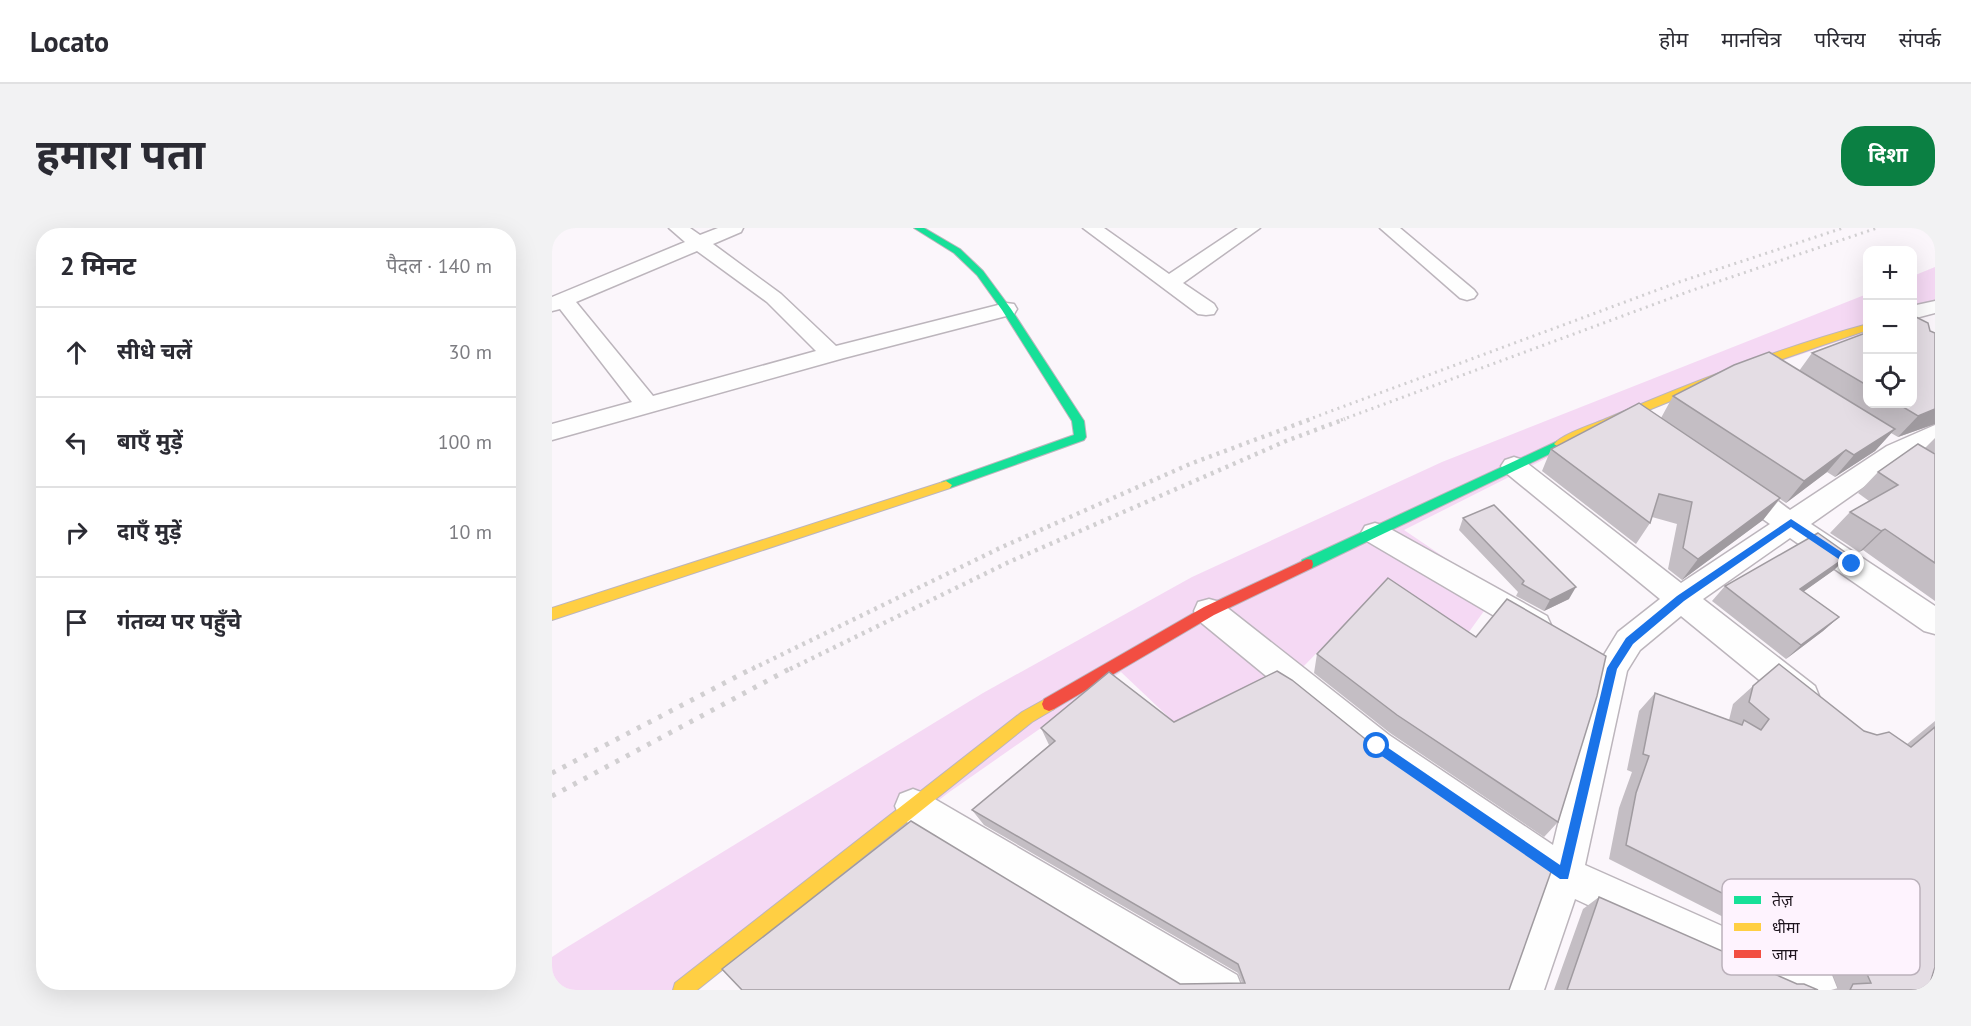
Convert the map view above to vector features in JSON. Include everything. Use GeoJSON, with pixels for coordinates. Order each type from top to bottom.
{"type":"FeatureCollection","features":[{"type":"Feature","properties":{"kind":"street"},"geometry":{"type":"LineString","coordinates":[[678,228],[774,298],[830,353]]}},
{"type":"Feature","properties":{"kind":"street"},"geometry":{"type":"LineString","coordinates":[[648,406],[558,303],[734,228]]}},
{"type":"Feature","properties":{"kind":"street"},"geometry":{"type":"LineString","coordinates":[[552,614],[979,474],[1080,437],[1078,421],[1006,309],[971,263],[918,228]]}},
{"type":"Feature","properties":{"kind":"street"},"geometry":{"type":"LineString","coordinates":[[1092,228],[1206,309]]}},
{"type":"Feature","properties":{"kind":"street"},"geometry":{"type":"LineString","coordinates":[[1169,283],[1251,228]]}},
{"type":"Feature","properties":{"kind":"street"},"geometry":{"type":"LineString","coordinates":[[1389,228],[1467,294]]}},
{"type":"Feature","properties":{"kind":"street"},"geometry":{"type":"LineString","coordinates":[[1917,312],[1935,307]]}},
{"type":"Feature","properties":{"kind":"street"},"geometry":{"type":"LineString","coordinates":[[552,432],[830,353],[1006,309]]}},
{"type":"Feature","properties":{"kind":"street"},"geometry":{"type":"LineString","coordinates":[[702,984],[913,806],[1027,717],[1209,610],[1628,411],[1756,363],[1863,329]]}},
{"type":"Feature","properties":{"kind":"street"},"geometry":{"type":"LineString","coordinates":[[1756,363],[1786,382]]}},
{"type":"Feature","properties":{"kind":"street"},"geometry":{"type":"LineString","coordinates":[[1628,411],[1655,430]]}},
{"type":"Feature","properties":{"kind":"street"},"geometry":{"type":"LineString","coordinates":[[1523,990],[1564,875],[1601,662],[1680,599],[1791,522],[1896,451],[1935,433]]}},
{"type":"Feature","properties":{"kind":"street"},"geometry":{"type":"LineString","coordinates":[[1514,466],[1825,714]]}},
{"type":"Feature","properties":{"kind":"street"},"geometry":{"type":"LineString","coordinates":[[1718,474],[1935,622]]}},
{"type":"Feature","properties":{"kind":"street"},"geometry":{"type":"LineString","coordinates":[[1375,533],[1560,639]]}},
{"type":"Feature","properties":{"kind":"street"},"geometry":{"type":"LineString","coordinates":[[1209,610],[1377,746],[1564,875],[1722,947]]}},
{"type":"Feature","properties":{"kind":"street"},"geometry":{"type":"LineString","coordinates":[[913,806],[1222,990]]}},
{"type":"Feature","properties":{"kind":"street"},"geometry":{"type":"LineString","coordinates":[[1784,975],[1817,990]]}},
{"type":"Feature","properties":{"kind":"shaded area"},"geometry":{"type":"Polygon","coordinates":[[[1935,267],[1935,312],[1917,317],[1917,300],[1917,274],[1935,267]]]}},
{"type":"Feature","properties":{"kind":"shaded area"},"geometry":{"type":"Polygon","coordinates":[[[1863,296],[1863,333],[1624,419],[1404,530],[1497,593],[1461,643],[1383,585],[1302,668],[1179,727],[1121,672],[948,793],[696,990],[552,990],[552,957],[983,693],[1192,577],[1442,462],[1863,296]]]}},
{"type":"Feature","properties":{"kind":"building"},"geometry":{"type":"Polygon","coordinates":[[[1917,318],[1928,323],[1930,331],[1935,333],[1935,409],[1918,416],[1905,408],[1917,408],[1917,318]]]}},
{"type":"Feature","properties":{"kind":"building"},"geometry":{"type":"Polygon","coordinates":[[[1863,334],[1863,383],[1812,353],[1863,334]]]}},
{"type":"Feature","properties":{"kind":"building"},"geometry":{"type":"Polygon","coordinates":[[[1769,352],[1895,429],[1854,455],[1846,450],[1804,481],[1673,396],[1734,365],[1769,352]]]}},
{"type":"Feature","properties":{"kind":"building"},"geometry":{"type":"Polygon","coordinates":[[[1639,403],[1780,498],[1698,559],[1683,548],[1692,502],[1659,494],[1650,523],[1551,449],[1639,403]]]}},
{"type":"Feature","properties":{"kind":"building"},"geometry":{"type":"Polygon","coordinates":[[[1918,444],[1935,454],[1935,563],[1885,529],[1881,531],[1850,512],[1898,485],[1878,472],[1918,444]]]}},
{"type":"Feature","properties":{"kind":"building"},"geometry":{"type":"Polygon","coordinates":[[[1494,505],[1576,587],[1550,600],[1522,584],[1524,581],[1463,518],[1494,505]]]}},
{"type":"Feature","properties":{"kind":"building"},"geometry":{"type":"Polygon","coordinates":[[[1818,533],[1849,555],[1800,589],[1839,617],[1801,645],[1725,586],[1818,533]]]}},
{"type":"Feature","properties":{"kind":"building"},"geometry":{"type":"Polygon","coordinates":[[[1388,578],[1476,637],[1507,599],[1606,656],[1597,696],[1558,822],[1397,715],[1317,654],[1388,578]]]}},
{"type":"Feature","properties":{"kind":"building"},"geometry":{"type":"Polygon","coordinates":[[[1779,664],[1864,731],[1877,735],[1889,732],[1911,747],[1935,727],[1935,967],[1928,990],[1850,990],[1853,984],[1871,983],[1867,975],[1920,975],[1920,879],[1722,879],[1722,893],[1626,845],[1636,793],[1649,756],[1643,754],[1655,693],[1742,725],[1744,720],[1761,730],[1769,719],[1749,702],[1753,686],[1779,664]]]}},
{"type":"Feature","properties":{"kind":"building"},"geometry":{"type":"Polygon","coordinates":[[[1277,671],[1292,680],[1369,742],[1552,869],[1509,990],[742,990],[722,969],[911,821],[1180,984],[1245,983],[1238,964],[972,810],[1055,741],[1041,728],[1109,672],[1174,722],[1277,671]]]}},
{"type":"Feature","properties":{"kind":"building"},"geometry":{"type":"Polygon","coordinates":[[[1599,897],[1722,951],[1722,975],[1777,975],[1818,990],[1567,990],[1599,897]]]}},
{"type":"Feature","properties":{"kind":"railway"},"geometry":{"type":"LineString","coordinates":[[1307,420],[1679,282],[1843,228]]}},
{"type":"Feature","properties":{"kind":"railway"},"geometry":{"type":"LineString","coordinates":[[1341,420],[1693,290],[1877,228]]}},
{"type":"Feature","properties":{"kind":"railway"},"geometry":{"type":"LineString","coordinates":[[752,669],[1002,547],[1190,464],[1311,419]]}},
{"type":"Feature","properties":{"kind":"railway"},"geometry":{"type":"LineString","coordinates":[[790,669],[1009,562],[1286,441],[1345,419]]}},
{"type":"Feature","properties":{"kind":"railway"},"geometry":{"type":"LineString","coordinates":[[552,773],[755,667]]}},
{"type":"Feature","properties":{"kind":"railway"},"geometry":{"type":"LineString","coordinates":[[552,796],[793,667]]}},
{"type":"Feature","properties":{"kind":"traffic: fast"},"geometry":{"type":"LineString","coordinates":[[918,228],[957,251],[980,273],[1006,309],[1078,421],[1080,437],[946,485]]}},
{"type":"Feature","properties":{"kind":"traffic: fast"},"geometry":{"type":"LineString","coordinates":[[1307,564],[1560,444]]}},
{"type":"Feature","properties":{"kind":"traffic: slow"},"geometry":{"type":"LineString","coordinates":[[1560,444],[1635,410],[1712,380],[1863,329]]}},
{"type":"Feature","properties":{"kind":"traffic: slow"},"geometry":{"type":"LineString","coordinates":[[552,614],[946,485]]}},
{"type":"Feature","properties":{"kind":"traffic: slow"},"geometry":{"type":"LineString","coordinates":[[682,990],[1027,717],[1049,704]]}},
{"type":"Feature","properties":{"kind":"traffic: jam"},"geometry":{"type":"LineString","coordinates":[[1049,704],[1209,611],[1307,564]]}},
{"type":"Feature","properties":{"kind":"route"},"geometry":{"type":"LineString","coordinates":[[1377,746],[1564,875],[1612,668],[1629,641],[1680,599],[1791,522],[1852,564]]}}]}
